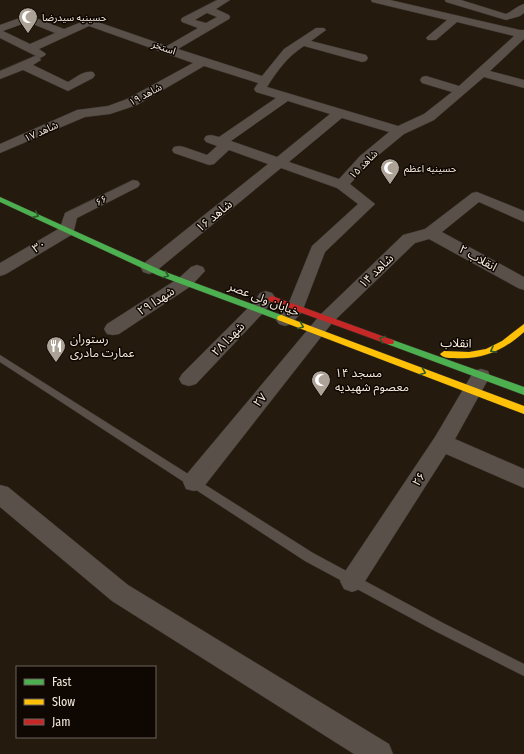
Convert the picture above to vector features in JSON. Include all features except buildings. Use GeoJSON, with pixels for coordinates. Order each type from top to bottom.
{"type":"FeatureCollection","features":[{"type":"Feature","properties":{"kind":"main road","name":"خیابان ولی عصر"},"geometry":{"type":"LineString","coordinates":[[0,199],[71,220],[159,260],[194,274],[261,300],[296,308],[320,325],[408,366],[477,383],[524,391]]}},
{"type":"Feature","properties":{"kind":"main road","name":"خیابان ولی عصر"},"geometry":{"type":"LineString","coordinates":[[261,300],[285,320],[320,325],[419,353],[477,383],[524,410]]}},
{"type":"Feature","properties":{"kind":"main road","name":"انقلاب"},"geometry":{"type":"LineString","coordinates":[[419,353],[473,356],[491,352],[516,335],[524,327]]}},
{"type":"Feature","properties":{"kind":"main road"},"geometry":{"type":"LineString","coordinates":[[408,366],[419,353]]}},
{"type":"Feature","properties":{"kind":"street"},"geometry":{"type":"LineString","coordinates":[[206,27],[186,20],[224,0]]}},
{"type":"Feature","properties":{"kind":"street"},"geometry":{"type":"LineString","coordinates":[[376,0],[523,34]]}},
{"type":"Feature","properties":{"kind":"street"},"geometry":{"type":"LineString","coordinates":[[450,0],[506,18],[516,14],[524,7]]}},
{"type":"Feature","properties":{"kind":"street"},"geometry":{"type":"LineString","coordinates":[[170,49],[225,17],[207,10]]}},
{"type":"Feature","properties":{"kind":"street"},"geometry":{"type":"LineString","coordinates":[[0,18],[14,24]]}},
{"type":"Feature","properties":{"kind":"street"},"geometry":{"type":"LineString","coordinates":[[0,29],[28,18],[64,33]]}},
{"type":"Feature","properties":{"kind":"street"},"geometry":{"type":"LineString","coordinates":[[432,38],[456,18]]}},
{"type":"Feature","properties":{"kind":"street","name":"استخر"},"geometry":{"type":"LineString","coordinates":[[29,49],[89,22],[170,49],[203,62],[265,81]]}},
{"type":"Feature","properties":{"kind":"street"},"geometry":{"type":"LineString","coordinates":[[320,30],[288,51],[260,89],[399,131]]}},
{"type":"Feature","properties":{"kind":"street"},"geometry":{"type":"LineString","coordinates":[[0,34],[43,56],[0,75]]}},
{"type":"Feature","properties":{"kind":"street","name":"شاهد ۱۵"},"geometry":{"type":"LineString","coordinates":[[285,320],[296,308],[318,250],[367,204],[342,185],[365,159],[399,131],[429,117],[461,91],[523,34]]}},
{"type":"Feature","properties":{"kind":"street"},"geometry":{"type":"LineString","coordinates":[[302,42],[362,58]]}},
{"type":"Feature","properties":{"kind":"street","name":"شاهد ۱۹"},"geometry":{"type":"LineString","coordinates":[[82,113],[110,110],[132,102],[203,62]]}},
{"type":"Feature","properties":{"kind":"street"},"geometry":{"type":"LineString","coordinates":[[23,65],[68,87],[89,75]]}},
{"type":"Feature","properties":{"kind":"street"},"geometry":{"type":"LineString","coordinates":[[481,72],[524,84]]}},
{"type":"Feature","properties":{"kind":"street"},"geometry":{"type":"LineString","coordinates":[[426,80],[461,91]]}},
{"type":"Feature","properties":{"kind":"street"},"geometry":{"type":"LineString","coordinates":[[179,150],[209,160],[219,142],[286,97]]}},
{"type":"Feature","properties":{"kind":"street","name":"شاهد ۱۷"},"geometry":{"type":"LineString","coordinates":[[0,149],[82,113]]}},
{"type":"Feature","properties":{"kind":"street","name":"شاهد ۱۶"},"geometry":{"type":"LineString","coordinates":[[159,260],[340,113]]}},
{"type":"Feature","properties":{"kind":"street"},"geometry":{"type":"LineString","coordinates":[[219,142],[342,185]]}},
{"type":"Feature","properties":{"kind":"street","name":"۶۶"},"geometry":{"type":"LineString","coordinates":[[71,220],[132,184]]}},
{"type":"Feature","properties":{"kind":"street"},"geometry":{"type":"LineString","coordinates":[[431,233],[477,196],[524,216]]}},
{"type":"Feature","properties":{"kind":"street","name":"۳۰"},"geometry":{"type":"LineString","coordinates":[[0,270],[71,220]]}},
{"type":"Feature","properties":{"kind":"street","name":"انقلاب ۲"},"geometry":{"type":"LineString","coordinates":[[431,233],[524,284]]}},
{"type":"Feature","properties":{"kind":"street","name":"شاهد ۱۴"},"geometry":{"type":"LineString","coordinates":[[320,325],[409,239],[431,233]]}},
{"type":"Feature","properties":{"kind":"street","name":"شهدا ۲۹"},"geometry":{"type":"LineString","coordinates":[[113,329],[194,274]]}},
{"type":"Feature","properties":{"kind":"street","name":"شهدا ۲۸"},"geometry":{"type":"LineString","coordinates":[[189,379],[261,300]]}},
{"type":"Feature","properties":{"kind":"street","name":"۲۷"},"geometry":{"type":"LineString","coordinates":[[194,482],[320,325]]}},
{"type":"Feature","properties":{"kind":"street","name":"۲۶"},"geometry":{"type":"LineString","coordinates":[[352,581],[442,443],[477,383]]}},
{"type":"Feature","properties":{"kind":"street"},"geometry":{"type":"LineString","coordinates":[[442,443],[524,479]]}},
{"type":"Feature","properties":{"kind":"street"},"geometry":{"type":"LineString","coordinates":[[0,494],[120,593],[379,754]]}},
{"type":"Feature","properties":{"kind":"lane"},"geometry":{"type":"LineString","coordinates":[[0,358],[309,557],[439,627],[524,670]]}},
{"type":"Feature","properties":{"kind":"traffic: fast"},"geometry":{"type":"LineString","coordinates":[[0,199],[160,273],[281,318]]}},
{"type":"Feature","properties":{"kind":"traffic: fast"},"geometry":{"type":"LineString","coordinates":[[390,342],[524,391]]}},
{"type":"Feature","properties":{"kind":"traffic: slow"},"geometry":{"type":"LineString","coordinates":[[281,318],[524,410]]}},
{"type":"Feature","properties":{"kind":"traffic: slow"},"geometry":{"type":"LineString","coordinates":[[444,354],[469,355],[488,352],[505,343],[524,327]]}},
{"type":"Feature","properties":{"kind":"traffic: jam"},"geometry":{"type":"LineString","coordinates":[[272,299],[390,342]]}},
{"type":"Feature","properties":{"kind":"place","name":"حسینیه سیدرضا"},"geometry":{"type":"Point","coordinates":[28,34]}},
{"type":"Feature","properties":{"kind":"place","name":"حسینیه اعظم"},"geometry":{"type":"Point","coordinates":[390,185]}},
{"type":"Feature","properties":{"kind":"place","name":"رستوران عمارت مادری"},"geometry":{"type":"Point","coordinates":[56,363]}},
{"type":"Feature","properties":{"kind":"place","name":"مسجد ۱۴ معصوم شهیدیه"},"geometry":{"type":"Point","coordinates":[321,397]}}]}
